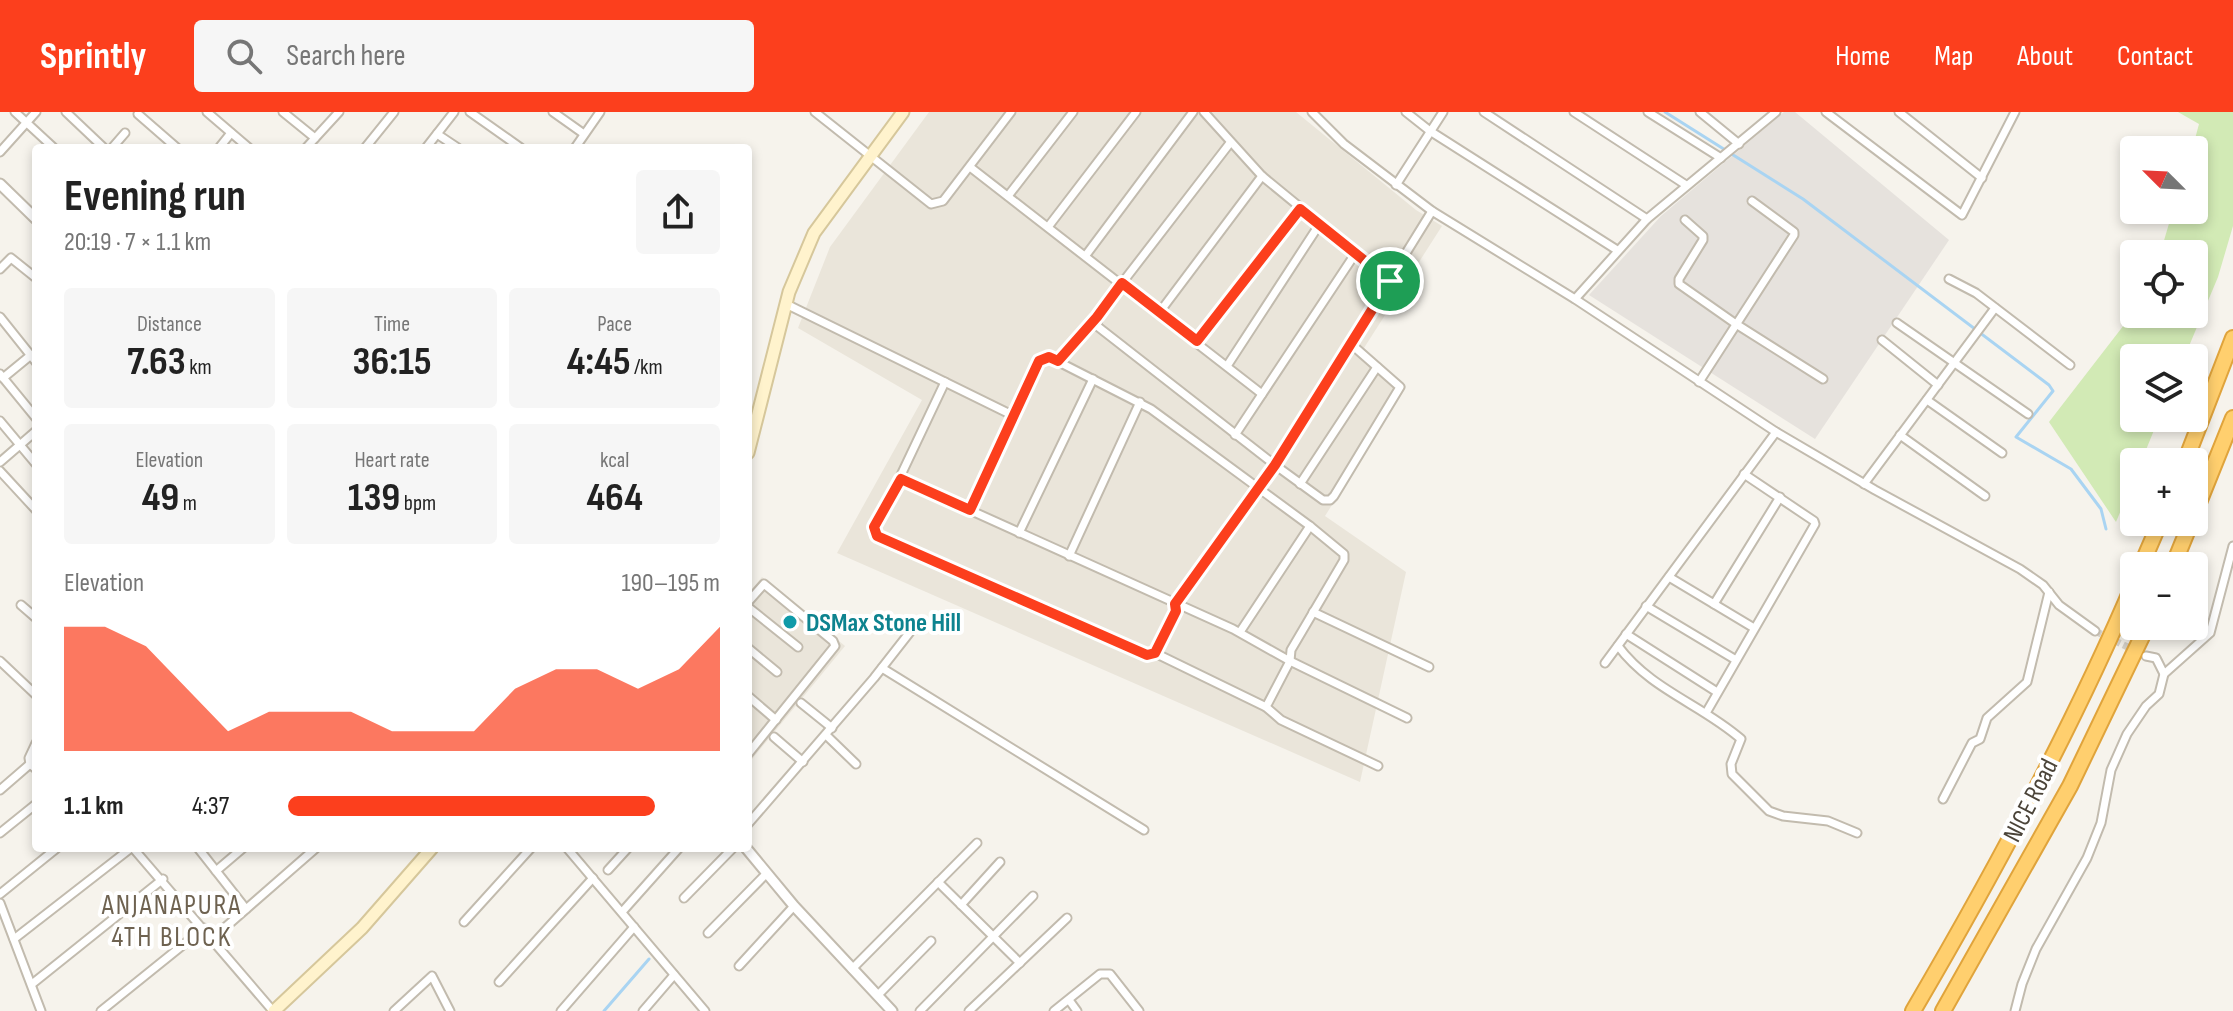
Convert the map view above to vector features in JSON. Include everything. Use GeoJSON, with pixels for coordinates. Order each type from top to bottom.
{"type":"FeatureCollection","features":[{"type":"Feature","properties":{"kind":"highway"},"geometry":{"type":"LineString","coordinates":[[2190,448],[2233,338]]}},
{"type":"Feature","properties":{"kind":"highway"},"geometry":{"type":"LineString","coordinates":[[2208,480],[2233,418]]}},
{"type":"Feature","properties":{"kind":"highway","name":"NICE Road"},"geometry":{"type":"LineString","coordinates":[[1913,1011],[2021,820],[2120,614]]}},
{"type":"Feature","properties":{"kind":"highway","name":"NICE Road"},"geometry":{"type":"LineString","coordinates":[[1943,1011],[2070,786],[2140,640]]}},
{"type":"Feature","properties":{"kind":"main road"},"geometry":{"type":"LineString","coordinates":[[752,437],[786,304],[814,233],[903,112]]}},
{"type":"Feature","properties":{"kind":"main road"},"geometry":{"type":"LineString","coordinates":[[274,1011],[362,928],[428,852]]}},
{"type":"Feature","properties":{"kind":"street"},"geometry":{"type":"LineString","coordinates":[[15,112],[50,144]]}},
{"type":"Feature","properties":{"kind":"street"},"geometry":{"type":"LineString","coordinates":[[0,152],[36,112]]}},
{"type":"Feature","properties":{"kind":"street"},"geometry":{"type":"LineString","coordinates":[[66,112],[100,144]]}},
{"type":"Feature","properties":{"kind":"street"},"geometry":{"type":"LineString","coordinates":[[207,112],[244,144]]}},
{"type":"Feature","properties":{"kind":"street"},"geometry":{"type":"LineString","coordinates":[[283,112],[315,138]]}},
{"type":"Feature","properties":{"kind":"street"},"geometry":{"type":"LineString","coordinates":[[310,144],[339,112]]}},
{"type":"Feature","properties":{"kind":"street"},"geometry":{"type":"LineString","coordinates":[[368,144],[394,112]]}},
{"type":"Feature","properties":{"kind":"street"},"geometry":{"type":"LineString","coordinates":[[429,144],[454,112]]}},
{"type":"Feature","properties":{"kind":"street"},"geometry":{"type":"LineString","coordinates":[[470,112],[515,144]]}},
{"type":"Feature","properties":{"kind":"street"},"geometry":{"type":"LineString","coordinates":[[553,112],[584,134]]}},
{"type":"Feature","properties":{"kind":"street"},"geometry":{"type":"LineString","coordinates":[[578,144],[600,112]]}},
{"type":"Feature","properties":{"kind":"street"},"geometry":{"type":"LineString","coordinates":[[815,112],[931,204],[943,201],[1011,112]]}},
{"type":"Feature","properties":{"kind":"street"},"geometry":{"type":"LineString","coordinates":[[1008,196],[1073,112]]}},
{"type":"Feature","properties":{"kind":"street"},"geometry":{"type":"LineString","coordinates":[[1048,227],[1136,112]]}},
{"type":"Feature","properties":{"kind":"street"},"geometry":{"type":"LineString","coordinates":[[1086,255],[1193,112]]}},
{"type":"Feature","properties":{"kind":"street"},"geometry":{"type":"LineString","coordinates":[[1204,112],[1262,176],[1390,281]]}},
{"type":"Feature","properties":{"kind":"street"},"geometry":{"type":"LineString","coordinates":[[1312,112],[1344,144],[1432,211],[1575,299],[1776,432],[1864,484],[1998,556],[2043,585],[2059,605],[2095,631]]}},
{"type":"Feature","properties":{"kind":"street"},"geometry":{"type":"LineString","coordinates":[[1406,112],[1430,131],[1617,250]]}},
{"type":"Feature","properties":{"kind":"street"},"geometry":{"type":"LineString","coordinates":[[1396,185],[1443,112]]}},
{"type":"Feature","properties":{"kind":"street"},"geometry":{"type":"LineString","coordinates":[[1484,112],[1647,219]]}},
{"type":"Feature","properties":{"kind":"street"},"geometry":{"type":"LineString","coordinates":[[1574,112],[1686,185]]}},
{"type":"Feature","properties":{"kind":"street"},"geometry":{"type":"LineString","coordinates":[[1648,112],[1721,158]]}},
{"type":"Feature","properties":{"kind":"street"},"geometry":{"type":"LineString","coordinates":[[1700,112],[1739,144]]}},
{"type":"Feature","properties":{"kind":"street"},"geometry":{"type":"LineString","coordinates":[[1575,299],[1647,219],[1776,112]]}},
{"type":"Feature","properties":{"kind":"street"},"geometry":{"type":"LineString","coordinates":[[1826,112],[1958,214],[1964,214],[2015,112]]}},
{"type":"Feature","properties":{"kind":"street"},"geometry":{"type":"LineString","coordinates":[[1899,112],[1982,178]]}},
{"type":"Feature","properties":{"kind":"street"},"geometry":{"type":"LineString","coordinates":[[138,114],[172,144]]}},
{"type":"Feature","properties":{"kind":"street"},"geometry":{"type":"LineString","coordinates":[[118,144],[125,133]]}},
{"type":"Feature","properties":{"kind":"street"},"geometry":{"type":"LineString","coordinates":[[222,144],[231,133]]}},
{"type":"Feature","properties":{"kind":"street"},"geometry":{"type":"LineString","coordinates":[[437,134],[452,144]]}},
{"type":"Feature","properties":{"kind":"street"},"geometry":{"type":"LineString","coordinates":[[1058,361],[1097,317],[1230,143]]}},
{"type":"Feature","properties":{"kind":"street"},"geometry":{"type":"LineString","coordinates":[[970,167],[1262,394]]}},
{"type":"Feature","properties":{"kind":"street"},"geometry":{"type":"LineString","coordinates":[[1159,313],[1262,176]]}},
{"type":"Feature","properties":{"kind":"street"},"geometry":{"type":"LineString","coordinates":[[0,184],[32,215]]}},
{"type":"Feature","properties":{"kind":"street"},"geometry":{"type":"LineString","coordinates":[[1699,382],[1794,235],[1752,201]]}},
{"type":"Feature","properties":{"kind":"street"},"geometry":{"type":"LineString","coordinates":[[1197,341],[1300,209]]}},
{"type":"Feature","properties":{"kind":"street"},"geometry":{"type":"LineString","coordinates":[[1155,653],[1176,611],[1175,604],[1275,465],[1432,211]]}},
{"type":"Feature","properties":{"kind":"street"},"geometry":{"type":"LineString","coordinates":[[1685,220],[1703,236],[1703,240],[1679,284],[1823,379]]}},
{"type":"Feature","properties":{"kind":"street"},"geometry":{"type":"LineString","coordinates":[[1227,366],[1319,225]]}},
{"type":"Feature","properties":{"kind":"street"},"geometry":{"type":"LineString","coordinates":[[1235,435],[1355,254]]}},
{"type":"Feature","properties":{"kind":"street"},"geometry":{"type":"LineString","coordinates":[[0,269],[13,258],[32,275]]}},
{"type":"Feature","properties":{"kind":"street"},"geometry":{"type":"LineString","coordinates":[[1949,279],[1976,293],[2070,365]]}},
{"type":"Feature","properties":{"kind":"street"},"geometry":{"type":"LineString","coordinates":[[786,304],[1014,416]]}},
{"type":"Feature","properties":{"kind":"street"},"geometry":{"type":"LineString","coordinates":[[1864,484],[1995,308]]}},
{"type":"Feature","properties":{"kind":"street"},"geometry":{"type":"LineString","coordinates":[[0,317],[32,357]]}},
{"type":"Feature","properties":{"kind":"street"},"geometry":{"type":"LineString","coordinates":[[1097,317],[1097,326],[1323,500],[1334,496],[1400,392],[1400,387],[1351,344]]}},
{"type":"Feature","properties":{"kind":"street"},"geometry":{"type":"LineString","coordinates":[[1897,323],[2028,414]]}},
{"type":"Feature","properties":{"kind":"street"},"geometry":{"type":"LineString","coordinates":[[1882,340],[1938,385]]}},
{"type":"Feature","properties":{"kind":"street"},"geometry":{"type":"LineString","coordinates":[[970,510],[1039,361],[1049,357],[1140,402],[1259,487],[1344,554],[1344,560],[1291,650],[1290,661],[1266,707]]}},
{"type":"Feature","properties":{"kind":"street"},"geometry":{"type":"LineString","coordinates":[[32,359],[2,376],[32,413]]}},
{"type":"Feature","properties":{"kind":"street"},"geometry":{"type":"LineString","coordinates":[[1300,484],[1377,367]]}},
{"type":"Feature","properties":{"kind":"street"},"geometry":{"type":"LineString","coordinates":[[1019,533],[1093,379]]}},
{"type":"Feature","properties":{"kind":"street"},"geometry":{"type":"LineString","coordinates":[[945,382],[901,479],[874,527],[877,536],[1147,655],[1155,653],[1266,707],[1281,720],[1378,766]]}},
{"type":"Feature","properties":{"kind":"street"},"geometry":{"type":"LineString","coordinates":[[1927,400],[2002,453]]}},
{"type":"Feature","properties":{"kind":"street"},"geometry":{"type":"LineString","coordinates":[[1069,556],[1140,402]]}},
{"type":"Feature","properties":{"kind":"street"},"geometry":{"type":"LineString","coordinates":[[0,421],[32,460]]}},
{"type":"Feature","properties":{"kind":"street"},"geometry":{"type":"LineString","coordinates":[[1605,663],[1776,432]]}},
{"type":"Feature","properties":{"kind":"street"},"geometry":{"type":"LineString","coordinates":[[0,462],[32,435]]}},
{"type":"Feature","properties":{"kind":"street"},"geometry":{"type":"LineString","coordinates":[[1900,435],[1985,496]]}},
{"type":"Feature","properties":{"kind":"street"},"geometry":{"type":"LineString","coordinates":[[0,471],[32,506]]}},
{"type":"Feature","properties":{"kind":"street"},"geometry":{"type":"LineString","coordinates":[[1706,713],[1815,524],[1744,474]]}},
{"type":"Feature","properties":{"kind":"street"},"geometry":{"type":"LineString","coordinates":[[901,479],[1240,632],[1290,661],[1407,718]]}},
{"type":"Feature","properties":{"kind":"street"},"geometry":{"type":"LineString","coordinates":[[1714,604],[1780,497]]}},
{"type":"Feature","properties":{"kind":"street"},"geometry":{"type":"LineString","coordinates":[[1240,632],[1310,526]]}},
{"type":"Feature","properties":{"kind":"street"},"geometry":{"type":"LineString","coordinates":[[2015,1011],[2036,949],[2087,858],[2101,823],[2111,770],[2127,734],[2146,706],[2159,694],[2164,674],[2210,633],[2233,546]]}},
{"type":"Feature","properties":{"kind":"street"},"geometry":{"type":"LineString","coordinates":[[1669,577],[1754,628]]}},
{"type":"Feature","properties":{"kind":"street"},"geometry":{"type":"LineString","coordinates":[[752,599],[764,584],[834,643],[834,648],[752,749]]}},
{"type":"Feature","properties":{"kind":"street"},"geometry":{"type":"LineString","coordinates":[[1943,799],[1972,743],[1980,739],[1987,718],[2027,682],[2049,592]]}},
{"type":"Feature","properties":{"kind":"street"},"geometry":{"type":"LineString","coordinates":[[21,605],[32,615]]}},
{"type":"Feature","properties":{"kind":"street"},"geometry":{"type":"LineString","coordinates":[[1646,606],[1736,660]]}},
{"type":"Feature","properties":{"kind":"street"},"geometry":{"type":"LineString","coordinates":[[752,607],[798,647]]}},
{"type":"Feature","properties":{"kind":"street"},"geometry":{"type":"LineString","coordinates":[[1313,612],[1429,667]]}},
{"type":"Feature","properties":{"kind":"street"},"geometry":{"type":"LineString","coordinates":[[752,819],[829,732],[910,632]]}},
{"type":"Feature","properties":{"kind":"street"},"geometry":{"type":"LineString","coordinates":[[1626,634],[1717,692]]}},
{"type":"Feature","properties":{"kind":"street"},"geometry":{"type":"LineString","coordinates":[[1618,646],[1629,661],[1655,684],[1706,713],[1741,739],[1731,764],[1732,774],[1769,811],[1783,816],[1828,821],[1857,833]]}},
{"type":"Feature","properties":{"kind":"street"},"geometry":{"type":"LineString","coordinates":[[752,651],[777,672]]}},
{"type":"Feature","properties":{"kind":"street"},"geometry":{"type":"LineString","coordinates":[[2146,656],[2156,658],[2164,674]]}},
{"type":"Feature","properties":{"kind":"street"},"geometry":{"type":"LineString","coordinates":[[0,661],[32,691]]}},
{"type":"Feature","properties":{"kind":"street"},"geometry":{"type":"LineString","coordinates":[[882,668],[1144,830]]}},
{"type":"Feature","properties":{"kind":"street"},"geometry":{"type":"LineString","coordinates":[[752,699],[776,720]]}},
{"type":"Feature","properties":{"kind":"street"},"geometry":{"type":"LineString","coordinates":[[801,703],[856,764]]}},
{"type":"Feature","properties":{"kind":"street"},"geometry":{"type":"LineString","coordinates":[[774,737],[803,762]]}},
{"type":"Feature","properties":{"kind":"street"},"geometry":{"type":"LineString","coordinates":[[0,790],[32,768]]}},
{"type":"Feature","properties":{"kind":"street"},"geometry":{"type":"LineString","coordinates":[[0,833],[32,807]]}},
{"type":"Feature","properties":{"kind":"street"},"geometry":{"type":"LineString","coordinates":[[852,969],[977,843]]}},
{"type":"Feature","properties":{"kind":"street"},"geometry":{"type":"LineString","coordinates":[[0,894],[52,852]]}},
{"type":"Feature","properties":{"kind":"street"},"geometry":{"type":"LineString","coordinates":[[14,939],[132,852]]}},
{"type":"Feature","properties":{"kind":"street"},"geometry":{"type":"LineString","coordinates":[[139,852],[274,1011]]}},
{"type":"Feature","properties":{"kind":"street"},"geometry":{"type":"LineString","coordinates":[[201,852],[246,909]]}},
{"type":"Feature","properties":{"kind":"street"},"geometry":{"type":"LineString","coordinates":[[216,871],[238,852]]}},
{"type":"Feature","properties":{"kind":"street"},"geometry":{"type":"LineString","coordinates":[[213,938],[311,852]]}},
{"type":"Feature","properties":{"kind":"street"},"geometry":{"type":"LineString","coordinates":[[464,922],[527,852]]}},
{"type":"Feature","properties":{"kind":"street"},"geometry":{"type":"LineString","coordinates":[[571,852],[705,1011]]}},
{"type":"Feature","properties":{"kind":"street"},"geometry":{"type":"LineString","coordinates":[[608,870],[624,852]]}},
{"type":"Feature","properties":{"kind":"street"},"geometry":{"type":"LineString","coordinates":[[622,912],[675,852]]}},
{"type":"Feature","properties":{"kind":"street"},"geometry":{"type":"LineString","coordinates":[[684,898],[729,852]]}},
{"type":"Feature","properties":{"kind":"street"},"geometry":{"type":"LineString","coordinates":[[749,852],[794,906],[892,1011]]}},
{"type":"Feature","properties":{"kind":"street"},"geometry":{"type":"LineString","coordinates":[[961,905],[1000,862]]}},
{"type":"Feature","properties":{"kind":"street"},"geometry":{"type":"LineString","coordinates":[[708,933],[767,873]]}},
{"type":"Feature","properties":{"kind":"street"},"geometry":{"type":"LineString","coordinates":[[499,982],[593,878]]}},
{"type":"Feature","properties":{"kind":"street"},"geometry":{"type":"LineString","coordinates":[[32,984],[163,879]]}},
{"type":"Feature","properties":{"kind":"street"},"geometry":{"type":"LineString","coordinates":[[938,882],[1020,963]]}},
{"type":"Feature","properties":{"kind":"street"},"geometry":{"type":"LineString","coordinates":[[920,1011],[1033,896]]}},
{"type":"Feature","properties":{"kind":"street"},"geometry":{"type":"LineString","coordinates":[[0,903],[41,1011]]}},
{"type":"Feature","properties":{"kind":"street"},"geometry":{"type":"LineString","coordinates":[[739,966],[794,906]]}},
{"type":"Feature","properties":{"kind":"street"},"geometry":{"type":"LineString","coordinates":[[969,1011],[1067,918]]}},
{"type":"Feature","properties":{"kind":"street"},"geometry":{"type":"LineString","coordinates":[[561,1011],[634,927]]}},
{"type":"Feature","properties":{"kind":"street"},"geometry":{"type":"LineString","coordinates":[[101,1011],[204,928]]}},
{"type":"Feature","properties":{"kind":"street"},"geometry":{"type":"LineString","coordinates":[[878,995],[931,941]]}},
{"type":"Feature","properties":{"kind":"street"},"geometry":{"type":"LineString","coordinates":[[1054,1011],[1100,974],[1106,973],[1139,1011]]}},
{"type":"Feature","properties":{"kind":"street"},"geometry":{"type":"LineString","coordinates":[[643,1011],[674,975]]}},
{"type":"Feature","properties":{"kind":"street"},"geometry":{"type":"LineString","coordinates":[[395,1011],[432,976],[450,1011]]}},
{"type":"Feature","properties":{"kind":"street"},"geometry":{"type":"LineString","coordinates":[[1069,1000],[1077,1011]]}},
{"type":"Feature","properties":{"kind":"shaded area"},"geometry":{"type":"Polygon","coordinates":[[[929,112],[1296,112],[1416,210],[1442,226],[1364,348],[1405,389],[1325,516],[1406,572],[1360,782],[837,553],[922,400],[798,328],[830,247],[929,112]]]}},
{"type":"Feature","properties":{"kind":"shaded area"},"geometry":{"type":"Polygon","coordinates":[[[1784,112],[1795,112],[1949,240],[1815,439],[1589,295],[1661,216],[1784,112]]]}},
{"type":"Feature","properties":{"kind":"shaded area"},"geometry":{"type":"Polygon","coordinates":[[[762,577],[845,646],[752,759],[752,589],[762,577]]]}},
{"type":"Feature","properties":{"kind":"green space"},"geometry":{"type":"Polygon","coordinates":[[[2178,112],[2233,112],[2233,226],[2208,301],[2208,240],[2164,240],[2169,224],[2208,224],[2208,136],[2196,136],[2199,124],[2178,112]]]}},
{"type":"Feature","properties":{"kind":"green space"},"geometry":{"type":"Polygon","coordinates":[[[2122,328],[2197,328],[2190,344],[2120,344],[2120,432],[2153,432],[2147,448],[2120,448],[2120,512],[2116,522],[2049,422],[2122,328]]]}},
{"type":"Feature","properties":{"kind":"waterway"},"geometry":{"type":"LineString","coordinates":[[1665,112],[1803,199],[2049,385],[2053,391],[2016,437],[2071,469],[2101,509],[2106,529]]}},
{"type":"Feature","properties":{"kind":"waterway"},"geometry":{"type":"LineString","coordinates":[[604,1011],[649,959]]}},
{"type":"Feature","properties":{"kind":"tunnel"},"geometry":{"type":"LineString","coordinates":[[2095,631],[2146,656]]}},
{"type":"Feature","properties":{"kind":"place","name":"DSMax Stone Hill"},"geometry":{"type":"Point","coordinates":[790,622]}},
{"type":"Feature","properties":{"kind":"district","name":"ANJANAPURA 4TH BLOCK"},"geometry":{"type":"Point","coordinates":[172,920]}},
{"type":"Feature","properties":{"kind":"route"},"geometry":{"type":"LineString","coordinates":[[1300,209],[1390,281],[1275,465],[1175,604],[1176,611],[1155,653],[1151,655],[877,536],[874,532],[901,479],[970,510],[1039,361],[1049,357],[1058,361],[1122,283],[1197,341],[1300,209]]}}]}
